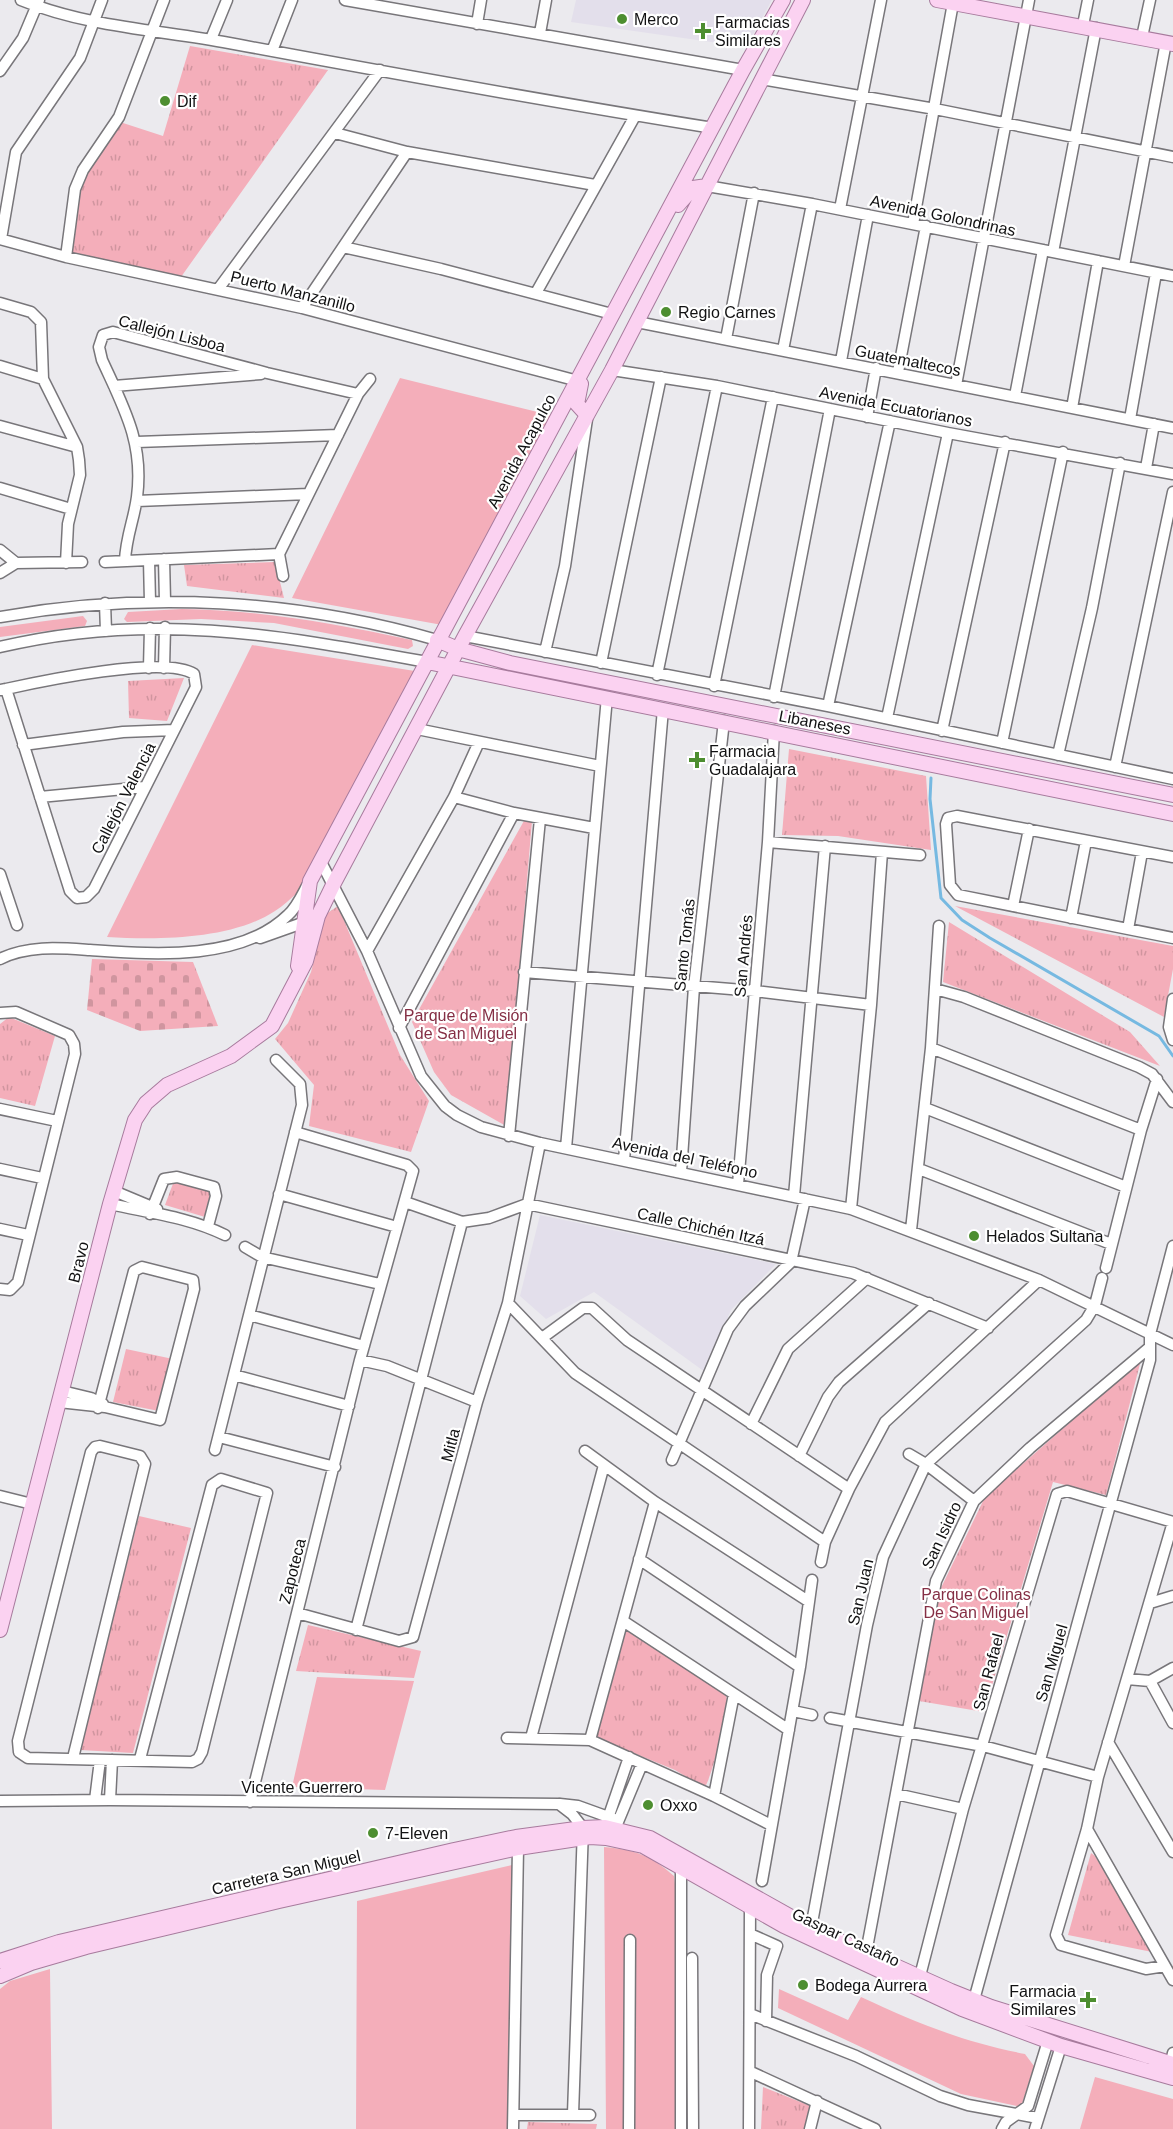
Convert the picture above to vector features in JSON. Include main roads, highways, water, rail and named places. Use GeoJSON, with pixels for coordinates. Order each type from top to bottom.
{"type":"FeatureCollection","features":[{"type":"Feature","properties":{"kind":"main road","name":"Avenida Acapulco"},"geometry":{"type":"LineString","coordinates":[[303,923],[310,881],[743,70],[783,0]]}},
{"type":"Feature","properties":{"kind":"main road"},"geometry":{"type":"LineString","coordinates":[[450,666],[612,370],[803,0]]}},
{"type":"Feature","properties":{"kind":"main road"},"geometry":{"type":"LineString","coordinates":[[937,0],[1169,43]]}},
{"type":"Feature","properties":{"kind":"main road"},"geometry":{"type":"LineString","coordinates":[[655,234],[663,231],[687,194],[698,186],[707,186]]}},
{"type":"Feature","properties":{"kind":"main road"},"geometry":{"type":"LineString","coordinates":[[578,381],[581,385],[578,407],[587,415]]}},
{"type":"Feature","properties":{"kind":"main road"},"geometry":{"type":"LineString","coordinates":[[503,520],[502,539],[509,544],[517,542]]}},
{"type":"Feature","properties":{"kind":"main road","name":"Libaneses"},"geometry":{"type":"LineString","coordinates":[[437,640],[458,649],[558,672],[1169,794]]}},
{"type":"Feature","properties":{"kind":"main road","name":"Libaneses"},"geometry":{"type":"LineString","coordinates":[[427,662],[1173,814]]}},
{"type":"Feature","properties":{"kind":"main road","name":"Bravo"},"geometry":{"type":"LineString","coordinates":[[0,1630],[131,1130],[146,1102],[167,1085],[231,1056],[260,1037],[279,1016],[306,961],[318,916],[334,882],[450,666]]}},
{"type":"Feature","properties":{"kind":"main road"},"geometry":{"type":"LineString","coordinates":[[1169,794],[1173,806]]}},
{"type":"Feature","properties":{"kind":"main road","name":"Bravo"},"geometry":{"type":"LineString","coordinates":[[297,977],[303,923]]}},
{"type":"Feature","properties":{"kind":"main road","name":"Gaspar Castaño"},"geometry":{"type":"LineString","coordinates":[[582,1833],[612,1823],[650,1838],[811,1928],[866,1953],[974,2000],[1172,2067]]}},
{"type":"Feature","properties":{"kind":"main road","name":"Gaspar Castaño"},"geometry":{"type":"LineString","coordinates":[[582,1833],[634,1843],[784,1926],[962,2009],[1054,2043],[1172,2067]]}},
{"type":"Feature","properties":{"kind":"main road","name":"Carretera San Miguel"},"geometry":{"type":"LineString","coordinates":[[0,1976],[31,1963],[86,1947],[582,1833]]}},
{"type":"Feature","properties":{"kind":"main road","name":"Carretera San Miguel"},"geometry":{"type":"LineString","coordinates":[[0,1961],[59,1942],[431,1855],[516,1837],[582,1833]]}},
{"type":"Feature","properties":{"kind":"waterway"},"geometry":{"type":"LineString","coordinates":[[931,778],[930,799],[941,898],[962,920],[990,938],[1159,1036],[1173,1056]]}},
{"type":"Feature","properties":{"kind":"place","name":"Merco"},"geometry":{"type":"Point","coordinates":[622,19]}},
{"type":"Feature","properties":{"kind":"place","name":"Farmacias Similares"},"geometry":{"type":"Point","coordinates":[703,31]}},
{"type":"Feature","properties":{"kind":"place","name":"Dif"},"geometry":{"type":"Point","coordinates":[165,101]}},
{"type":"Feature","properties":{"kind":"place","name":"Regio Carnes"},"geometry":{"type":"Point","coordinates":[666,312]}},
{"type":"Feature","properties":{"kind":"place","name":"Farmacia Guadalajara"},"geometry":{"type":"Point","coordinates":[697,760]}},
{"type":"Feature","properties":{"kind":"place","name":"Helados Sultana"},"geometry":{"type":"Point","coordinates":[974,1236]}},
{"type":"Feature","properties":{"kind":"place","name":"Oxxo"},"geometry":{"type":"Point","coordinates":[648,1805]}},
{"type":"Feature","properties":{"kind":"place","name":"7-Eleven"},"geometry":{"type":"Point","coordinates":[373,1833]}},
{"type":"Feature","properties":{"kind":"place","name":"Bodega Aurrera"},"geometry":{"type":"Point","coordinates":[803,1985]}},
{"type":"Feature","properties":{"kind":"place","name":"Farmacia Similares"},"geometry":{"type":"Point","coordinates":[1088,2000]}},
{"type":"Feature","properties":{"kind":"park label","name":"Parque de Misión de San Miguel"},"geometry":{"type":"Point","coordinates":[466,1024]}},
{"type":"Feature","properties":{"kind":"park label","name":"Parque Colinas De San Miguel"},"geometry":{"type":"Point","coordinates":[976,1603]}}]}
